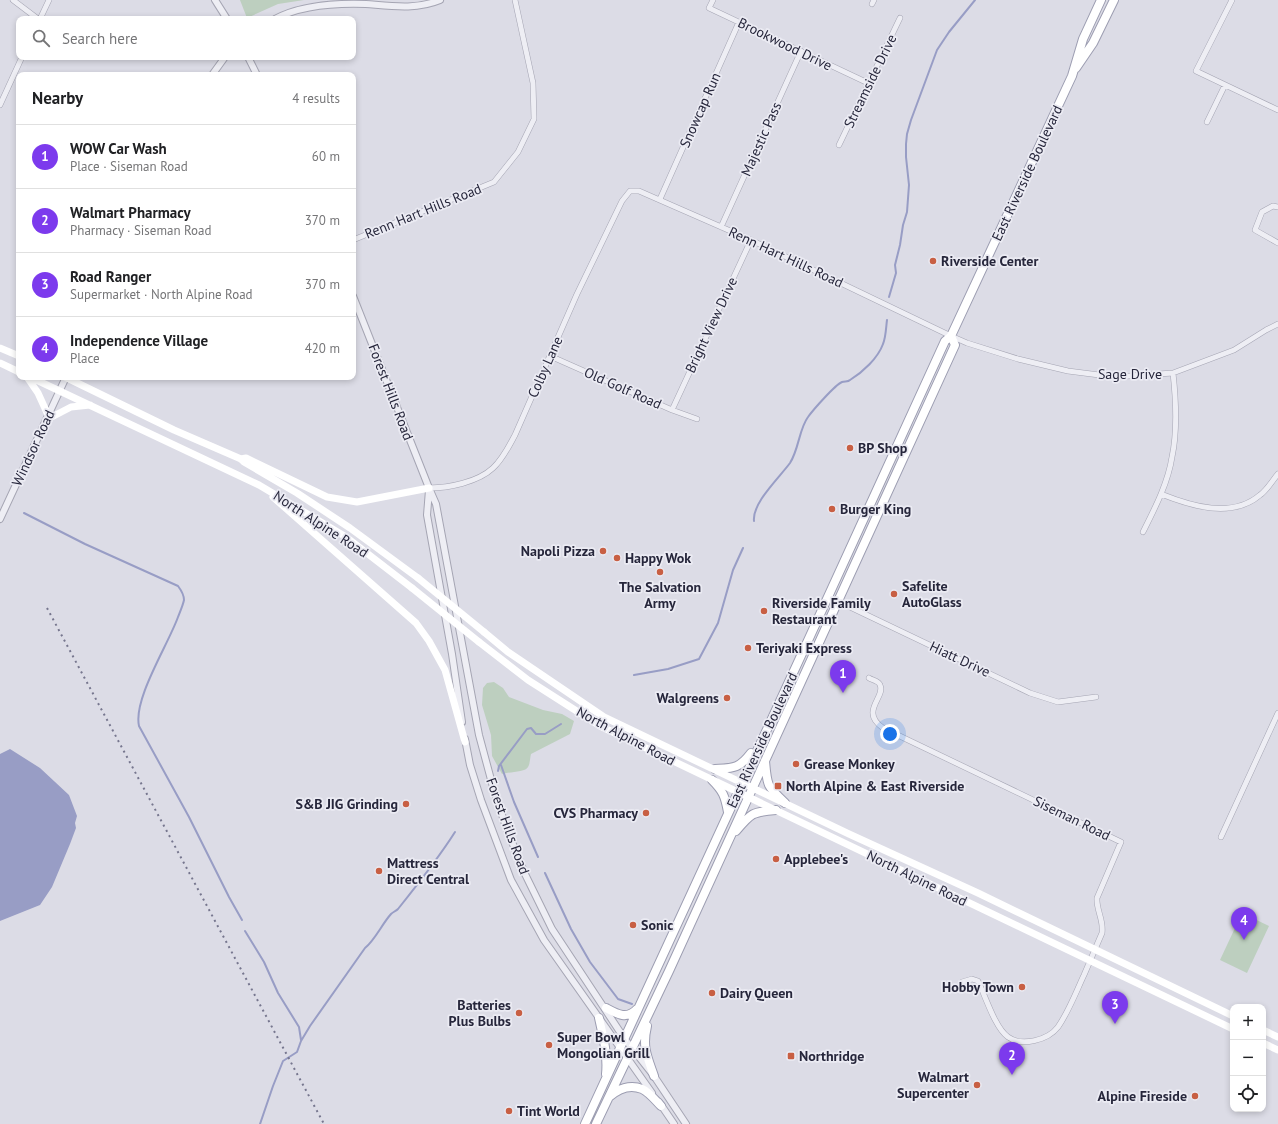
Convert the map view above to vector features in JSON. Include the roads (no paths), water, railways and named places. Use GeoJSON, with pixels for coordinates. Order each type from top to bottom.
{"type":"FeatureCollection","features":[{"type":"Feature","properties":{"kind":"main road","name":"East Riverside Boulevard"},"geometry":{"type":"LineString","coordinates":[[1072,76],[1083,39],[1101,0]]}},
{"type":"Feature","properties":{"kind":"main road","name":"East Riverside Boulevard"},"geometry":{"type":"LineString","coordinates":[[585,1124],[760,742],[829,597],[945,341],[951,336],[1072,76],[1093,43],[1114,0]]}},
{"type":"Feature","properties":{"kind":"main road","name":"East Riverside Boulevard"},"geometry":{"type":"LineString","coordinates":[[596,1124],[655,1002],[752,788],[839,602],[955,345],[951,336]]}},
{"type":"Feature","properties":{"kind":"main road"},"geometry":{"type":"LineString","coordinates":[[0,348],[16,355]]}},
{"type":"Feature","properties":{"kind":"main road"},"geometry":{"type":"LineString","coordinates":[[0,363],[16,371]]}},
{"type":"Feature","properties":{"kind":"main road"},"geometry":{"type":"LineString","coordinates":[[30,380],[38,393],[47,417],[71,408],[90,405]]}},
{"type":"Feature","properties":{"kind":"main road","name":"North Alpine Road"},"geometry":{"type":"LineString","coordinates":[[35,380],[259,485],[346,537],[528,680],[600,726],[1230,1028]]}},
{"type":"Feature","properties":{"kind":"main road","name":"North Alpine Road"},"geometry":{"type":"LineString","coordinates":[[71,380],[174,430],[241,459],[297,493],[350,528],[418,578],[508,652],[604,717],[752,788],[978,893],[1230,1015]]}},
{"type":"Feature","properties":{"kind":"main road"},"geometry":{"type":"LineString","coordinates":[[241,459],[246,458],[327,497],[357,502],[429,488]]}},
{"type":"Feature","properties":{"kind":"main road"},"geometry":{"type":"LineString","coordinates":[[259,485],[416,623],[429,641],[445,670],[465,742]]}},
{"type":"Feature","properties":{"kind":"main road"},"geometry":{"type":"LineString","coordinates":[[715,769],[734,768],[744,763],[760,742]]}},
{"type":"Feature","properties":{"kind":"main road"},"geometry":{"type":"LineString","coordinates":[[765,760],[767,782],[771,790],[785,803]]}},
{"type":"Feature","properties":{"kind":"main road"},"geometry":{"type":"LineString","coordinates":[[712,780],[722,790],[725,796],[728,812]]}},
{"type":"Feature","properties":{"kind":"main road"},"geometry":{"type":"LineString","coordinates":[[730,837],[746,818],[758,812],[776,810]]}},
{"type":"Feature","properties":{"kind":"main road"},"geometry":{"type":"LineString","coordinates":[[838,840],[842,830]]}},
{"type":"Feature","properties":{"kind":"main road"},"geometry":{"type":"LineString","coordinates":[[606,1008],[620,1015],[627,1015],[634,1012],[642,999]]}},
{"type":"Feature","properties":{"kind":"main road"},"geometry":{"type":"LineString","coordinates":[[654,1076],[645,1052],[644,1039],[655,1002]]}},
{"type":"Feature","properties":{"kind":"main road"},"geometry":{"type":"LineString","coordinates":[[599,1018],[606,1056],[607,1067],[605,1082]]}},
{"type":"Feature","properties":{"kind":"main road"},"geometry":{"type":"LineString","coordinates":[[1266,1032],[1278,1038]]}},
{"type":"Feature","properties":{"kind":"main road"},"geometry":{"type":"LineString","coordinates":[[1266,1044],[1278,1050]]}},
{"type":"Feature","properties":{"kind":"main road"},"geometry":{"type":"LineString","coordinates":[[607,1099],[614,1092],[624,1088],[641,1088],[661,1106]]}},
{"type":"Feature","properties":{"kind":"street"},"geometry":{"type":"LineString","coordinates":[[13,0],[35,16]]}},
{"type":"Feature","properties":{"kind":"street"},"geometry":{"type":"LineString","coordinates":[[41,16],[49,0]]}},
{"type":"Feature","properties":{"kind":"street"},"geometry":{"type":"LineString","coordinates":[[215,0],[225,16]]}},
{"type":"Feature","properties":{"kind":"street"},"geometry":{"type":"LineString","coordinates":[[282,16],[297,10],[317,6],[364,4],[406,7],[440,0]]}},
{"type":"Feature","properties":{"kind":"street","name":"Renn Hart Hills Road"},"geometry":{"type":"LineString","coordinates":[[356,239],[494,182],[518,152],[534,119],[533,83],[515,0]]}},
{"type":"Feature","properties":{"kind":"street","name":"Brookwood Drive"},"geometry":{"type":"LineString","coordinates":[[713,0],[709,8],[868,83]]}},
{"type":"Feature","properties":{"kind":"street"},"geometry":{"type":"LineString","coordinates":[[1232,0],[1196,71],[1278,110]]}},
{"type":"Feature","properties":{"kind":"street","name":"Streamside Drive"},"geometry":{"type":"LineString","coordinates":[[839,145],[900,18]]}},
{"type":"Feature","properties":{"kind":"street","name":"Snowcap Run"},"geometry":{"type":"LineString","coordinates":[[660,199],[739,22]]}},
{"type":"Feature","properties":{"kind":"street","name":"Majestic Pass"},"geometry":{"type":"LineString","coordinates":[[721,227],[801,51]]}},
{"type":"Feature","properties":{"kind":"street"},"geometry":{"type":"LineString","coordinates":[[0,105],[21,60]]}},
{"type":"Feature","properties":{"kind":"street"},"geometry":{"type":"LineString","coordinates":[[214,72],[223,60]]}},
{"type":"Feature","properties":{"kind":"street"},"geometry":{"type":"LineString","coordinates":[[250,60],[256,72]]}},
{"type":"Feature","properties":{"kind":"street"},"geometry":{"type":"LineString","coordinates":[[1207,122],[1225,85]]}},
{"type":"Feature","properties":{"kind":"street","name":"Renn Hart Hills Road"},"geometry":{"type":"LineString","coordinates":[[622,200],[630,191],[639,191],[660,199],[751,240],[951,336]]}},
{"type":"Feature","properties":{"kind":"street","name":"Colby Lane"},"geometry":{"type":"LineString","coordinates":[[429,488],[445,488],[476,479],[492,469],[504,455],[515,435],[577,294],[622,200]]}},
{"type":"Feature","properties":{"kind":"street"},"geometry":{"type":"LineString","coordinates":[[1278,207],[1273,206],[1262,212],[1255,230],[1278,243]]}},
{"type":"Feature","properties":{"kind":"street","name":"Bright View Drive"},"geometry":{"type":"LineString","coordinates":[[672,410],[751,240]]}},
{"type":"Feature","properties":{"kind":"street","name":"Forest Hills Road"},"geometry":{"type":"LineString","coordinates":[[356,304],[436,504],[479,735],[493,787],[506,827],[525,874],[552,930],[606,1008],[624,1038],[654,1076],[686,1124]]}},
{"type":"Feature","properties":{"kind":"street","name":"Sage Drive"},"geometry":{"type":"LineString","coordinates":[[951,336],[1018,359],[1068,371],[1115,376],[1173,373],[1234,350],[1278,324]]}},
{"type":"Feature","properties":{"kind":"street","name":"Old Golf Road"},"geometry":{"type":"LineString","coordinates":[[550,356],[672,410],[697,419]]}},
{"type":"Feature","properties":{"kind":"street"},"geometry":{"type":"LineString","coordinates":[[1143,532],[1160,494],[1172,457],[1176,404],[1173,373]]}},
{"type":"Feature","properties":{"kind":"street","name":"Windsor Road"},"geometry":{"type":"LineString","coordinates":[[0,519],[64,380]]}},
{"type":"Feature","properties":{"kind":"street"},"geometry":{"type":"LineString","coordinates":[[1160,494],[1180,502],[1215,509],[1239,507],[1260,496],[1278,474]]}},
{"type":"Feature","properties":{"kind":"street","name":"Forest Hills Road"},"geometry":{"type":"LineString","coordinates":[[429,488],[427,515],[452,654],[465,742],[481,800],[511,880],[544,940],[674,1124]]}},
{"type":"Feature","properties":{"kind":"street","name":"Hiatt Drive"},"geometry":{"type":"LineString","coordinates":[[829,597],[1030,692],[1058,702],[1096,697]]}},
{"type":"Feature","properties":{"kind":"street","name":"Siseman Road"},"geometry":{"type":"LineString","coordinates":[[869,678],[880,685],[880,692],[874,706],[873,713],[874,720],[883,728],[1121,842],[1097,898],[1102,919],[1102,933],[1072,1002],[1057,1028],[1047,1036],[1037,1040],[1020,1042],[1008,1037],[996,1022],[978,981],[972,979],[962,982]]}},
{"type":"Feature","properties":{"kind":"street"},"geometry":{"type":"LineString","coordinates":[[1221,837],[1278,713]]}},
{"type":"Feature","properties":{"kind":"water"},"geometry":{"type":"Polygon","coordinates":[[[10,749],[40,768],[69,795],[77,816],[75,823],[76,828],[70,844],[52,887],[40,905],[0,921],[0,754],[10,749]]]}},
{"type":"Feature","properties":{"kind":"waterway"},"geometry":{"type":"LineString","coordinates":[[889,297],[896,273],[895,265],[907,212],[909,185],[906,144],[911,120],[937,50],[949,32],[975,0]]}},
{"type":"Feature","properties":{"kind":"waterway"},"geometry":{"type":"LineString","coordinates":[[754,521],[757,506],[790,463],[808,417],[834,388],[842,382],[848,381],[855,377],[874,359],[881,349],[884,341],[887,320]]}},
{"type":"Feature","properties":{"kind":"waterway"},"geometry":{"type":"LineString","coordinates":[[24,513],[85,544],[178,586],[183,594],[183,604],[146,687],[141,702],[139,726],[189,817],[242,920]]}},
{"type":"Feature","properties":{"kind":"waterway"},"geometry":{"type":"LineString","coordinates":[[634,675],[668,669],[699,659],[718,623],[733,570],[743,548]]}},
{"type":"Feature","properties":{"kind":"waterway"},"geometry":{"type":"LineString","coordinates":[[498,771],[499,766],[527,729],[531,728],[536,734],[545,734],[561,724]]}},
{"type":"Feature","properties":{"kind":"waterway"},"geometry":{"type":"LineString","coordinates":[[501,765],[514,802],[538,857]]}},
{"type":"Feature","properties":{"kind":"waterway"},"geometry":{"type":"LineString","coordinates":[[260,1124],[283,1061],[297,1052],[301,1041],[310,1026],[365,948],[372,941],[391,914],[398,909],[420,881],[455,832]]}},
{"type":"Feature","properties":{"kind":"waterway"},"geometry":{"type":"LineString","coordinates":[[545,873],[571,929],[590,962],[618,999],[632,1004]]}},
{"type":"Feature","properties":{"kind":"waterway"},"geometry":{"type":"LineString","coordinates":[[245,931],[264,962],[278,993],[299,1027],[301,1040]]}},
{"type":"Feature","properties":{"kind":"railway"},"geometry":{"type":"LineString","coordinates":[[47,608],[324,1124]]}},
{"type":"Feature","properties":{"kind":"place","name":"Riverside Center"},"geometry":{"type":"Point","coordinates":[933,261]}},
{"type":"Feature","properties":{"kind":"place","name":"BP Shop"},"geometry":{"type":"Point","coordinates":[850,448]}},
{"type":"Feature","properties":{"kind":"place","name":"Burger King"},"geometry":{"type":"Point","coordinates":[832,509]}},
{"type":"Feature","properties":{"kind":"place","name":"Napoli Pizza"},"geometry":{"type":"Point","coordinates":[603,551]}},
{"type":"Feature","properties":{"kind":"place","name":"Happy Wok"},"geometry":{"type":"Point","coordinates":[617,558]}},
{"type":"Feature","properties":{"kind":"place","name":"The Salvation Army"},"geometry":{"type":"Point","coordinates":[660,572]}},
{"type":"Feature","properties":{"kind":"place","name":"Safelite AutoGlass"},"geometry":{"type":"Point","coordinates":[894,594]}},
{"type":"Feature","properties":{"kind":"place","name":"Riverside Family Restaurant"},"geometry":{"type":"Point","coordinates":[764,611]}},
{"type":"Feature","properties":{"kind":"place","name":"Teriyaki Express"},"geometry":{"type":"Point","coordinates":[748,648]}},
{"type":"Feature","properties":{"kind":"place","name":"WOW Car Wash"},"geometry":{"type":"Point","coordinates":[843,693]}},
{"type":"Feature","properties":{"kind":"place","name":"Walgreens"},"geometry":{"type":"Point","coordinates":[727,698]}},
{"type":"Feature","properties":{"kind":"place","name":"Grease Monkey"},"geometry":{"type":"Point","coordinates":[796,764]}},
{"type":"Feature","properties":{"kind":"place","name":"North Alpine & East Riverside"},"geometry":{"type":"Point","coordinates":[778,786]}},
{"type":"Feature","properties":{"kind":"place","name":"S&B JIG Grinding"},"geometry":{"type":"Point","coordinates":[406,804]}},
{"type":"Feature","properties":{"kind":"place","name":"CVS Pharmacy"},"geometry":{"type":"Point","coordinates":[646,813]}},
{"type":"Feature","properties":{"kind":"place","name":"Applebee's"},"geometry":{"type":"Point","coordinates":[776,859]}},
{"type":"Feature","properties":{"kind":"place","name":"Mattress Direct Central"},"geometry":{"type":"Point","coordinates":[379,871]}},
{"type":"Feature","properties":{"kind":"place","name":"Sonic"},"geometry":{"type":"Point","coordinates":[633,925]}},
{"type":"Feature","properties":{"kind":"place","name":"Independence Village"},"geometry":{"type":"Point","coordinates":[1244,940]}},
{"type":"Feature","properties":{"kind":"place","name":"Hobby Town"},"geometry":{"type":"Point","coordinates":[1022,987]}},
{"type":"Feature","properties":{"kind":"place","name":"Dairy Queen"},"geometry":{"type":"Point","coordinates":[712,993]}},
{"type":"Feature","properties":{"kind":"place","name":"Batteries Plus Bulbs"},"geometry":{"type":"Point","coordinates":[519,1013]}},
{"type":"Feature","properties":{"kind":"place","name":"Road Ranger"},"geometry":{"type":"Point","coordinates":[1115,1024]}},
{"type":"Feature","properties":{"kind":"place","name":"Super Bowl Mongolian Grill"},"geometry":{"type":"Point","coordinates":[549,1045]}},
{"type":"Feature","properties":{"kind":"place","name":"Northridge"},"geometry":{"type":"Point","coordinates":[791,1056]}},
{"type":"Feature","properties":{"kind":"place","name":"Walmart Pharmacy"},"geometry":{"type":"Point","coordinates":[1012,1075]}},
{"type":"Feature","properties":{"kind":"place","name":"Walmart Supercenter"},"geometry":{"type":"Point","coordinates":[977,1085]}},
{"type":"Feature","properties":{"kind":"place","name":"Alpine Fireside"},"geometry":{"type":"Point","coordinates":[1195,1096]}},
{"type":"Feature","properties":{"kind":"place","name":"Tint World"},"geometry":{"type":"Point","coordinates":[509,1111]}}]}
